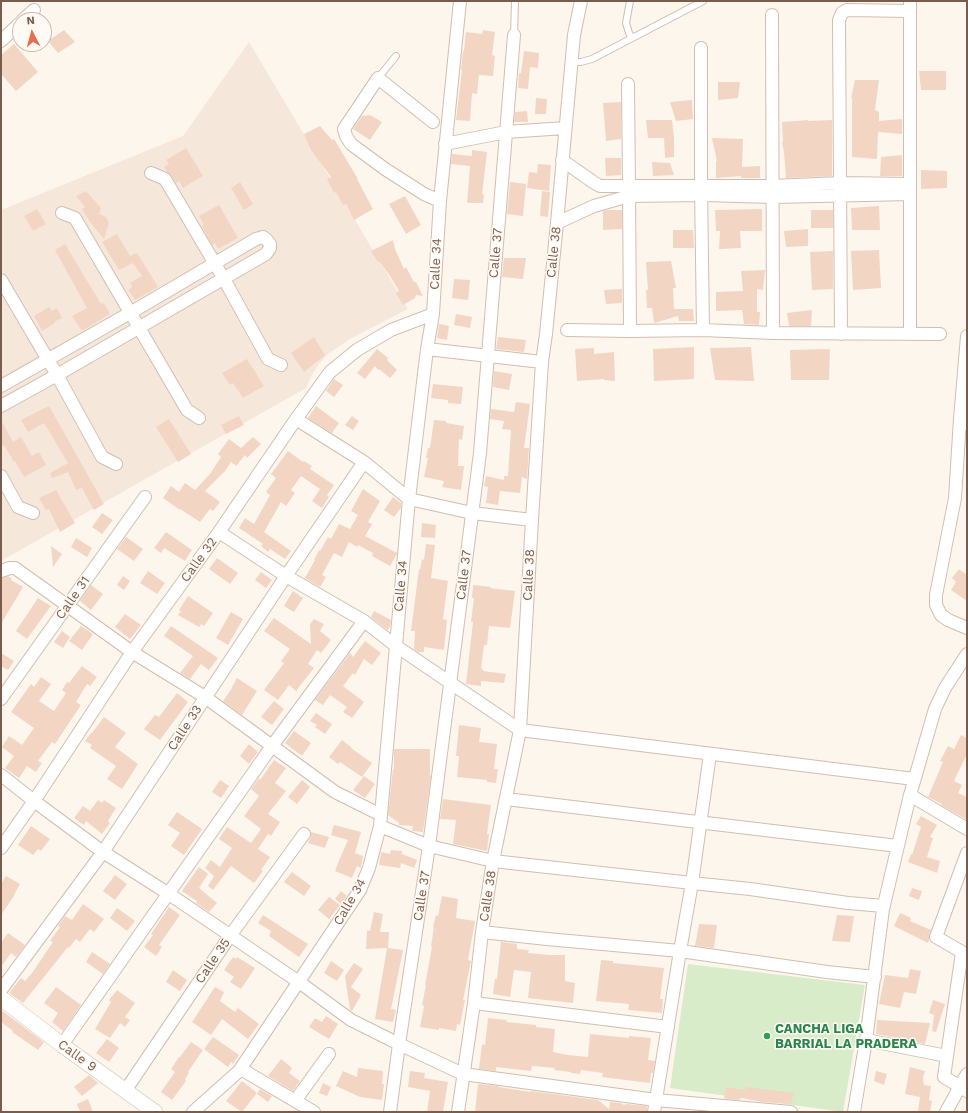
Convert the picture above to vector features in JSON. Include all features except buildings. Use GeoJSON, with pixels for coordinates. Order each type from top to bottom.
{"type":"FeatureCollection","features":[{"type":"Feature","properties":{"kind":"street","name":"Calle 34"},"geometry":{"type":"LineString","coordinates":[[193,1112],[241,1069],[360,890],[369,868],[381,821],[409,499],[427,349],[433,314],[440,201],[460,1]]}},
{"type":"Feature","properties":{"kind":"street","name":"Calle 38"},"geometry":{"type":"LineString","coordinates":[[458,1112],[474,1003],[482,932],[494,861],[520,730],[542,362],[557,223],[574,35],[581,1]]}},
{"type":"Feature","properties":{"kind":"street"},"geometry":{"type":"LineString","coordinates":[[842,334],[839,20],[842,13],[847,10],[910,6],[910,334]]}},
{"type":"Feature","properties":{"kind":"street"},"geometry":{"type":"LineString","coordinates":[[772,15],[773,333]]}},
{"type":"Feature","properties":{"kind":"street"},"geometry":{"type":"LineString","coordinates":[[1,41],[12,31]]}},
{"type":"Feature","properties":{"kind":"street","name":"Calle 37"},"geometry":{"type":"LineString","coordinates":[[390,1112],[429,846],[480,453],[514,35]]}},
{"type":"Feature","properties":{"kind":"street"},"geometry":{"type":"LineString","coordinates":[[701,48],[703,330]]}},
{"type":"Feature","properties":{"kind":"street"},"geometry":{"type":"LineString","coordinates":[[433,122],[378,78],[344,130],[351,144],[385,169],[424,194],[440,201]]}},
{"type":"Feature","properties":{"kind":"street"},"geometry":{"type":"LineString","coordinates":[[628,84],[630,330]]}},
{"type":"Feature","properties":{"kind":"street"},"geometry":{"type":"LineString","coordinates":[[445,144],[506,132],[565,128]]}},
{"type":"Feature","properties":{"kind":"street"},"geometry":{"type":"LineString","coordinates":[[562,160],[600,186],[629,191],[772,191],[840,196],[910,189]]}},
{"type":"Feature","properties":{"kind":"street"},"geometry":{"type":"LineString","coordinates":[[152,173],[165,179],[224,279],[268,359],[281,365]]}},
{"type":"Feature","properties":{"kind":"street"},"geometry":{"type":"LineString","coordinates":[[772,191],[840,183],[910,189]]}},
{"type":"Feature","properties":{"kind":"street"},"geometry":{"type":"LineString","coordinates":[[557,223],[629,191]]}},
{"type":"Feature","properties":{"kind":"street"},"geometry":{"type":"LineString","coordinates":[[62,213],[75,218],[187,410],[199,418]]}},
{"type":"Feature","properties":{"kind":"street"},"geometry":{"type":"LineString","coordinates":[[1,386],[256,239],[263,237],[270,244],[270,248],[266,254],[57,376],[1,406]]}},
{"type":"Feature","properties":{"kind":"street"},"geometry":{"type":"LineString","coordinates":[[1,280],[102,457],[116,464]]}},
{"type":"Feature","properties":{"kind":"street","name":"Calle 32"},"geometry":{"type":"LineString","coordinates":[[1,848],[34,801],[132,652],[219,532],[330,372],[357,350],[391,330],[433,314]]}},
{"type":"Feature","properties":{"kind":"street"},"geometry":{"type":"LineString","coordinates":[[568,330],[703,330],[773,333],[940,334]]}},
{"type":"Feature","properties":{"kind":"street"},"geometry":{"type":"LineString","coordinates":[[967,336],[963,422],[955,498],[936,595],[936,605],[941,615],[948,620],[967,628]]}},
{"type":"Feature","properties":{"kind":"street"},"geometry":{"type":"LineString","coordinates":[[427,349],[542,362]]}},
{"type":"Feature","properties":{"kind":"street"},"geometry":{"type":"LineString","coordinates":[[296,419],[364,462],[409,499],[472,513],[532,520]]}},
{"type":"Feature","properties":{"kind":"street","name":"Calle 33"},"geometry":{"type":"LineString","coordinates":[[1,990],[103,852],[205,697],[364,462]]}},
{"type":"Feature","properties":{"kind":"street"},"geometry":{"type":"LineString","coordinates":[[1,476],[18,507],[33,513]]}},
{"type":"Feature","properties":{"kind":"street","name":"Calle 31"},"geometry":{"type":"LineString","coordinates":[[1,699],[145,497]]}},
{"type":"Feature","properties":{"kind":"street"},"geometry":{"type":"LineString","coordinates":[[219,532],[286,576],[364,621],[396,646],[520,730],[914,779]]}},
{"type":"Feature","properties":{"kind":"street"},"geometry":{"type":"LineString","coordinates":[[1,571],[15,568],[132,652],[205,697],[335,792],[381,821],[429,846],[494,861],[750,889],[848,903],[884,906]]}},
{"type":"Feature","properties":{"kind":"street"},"geometry":{"type":"LineString","coordinates":[[62,1045],[272,746],[364,621]]}},
{"type":"Feature","properties":{"kind":"street"},"geometry":{"type":"LineString","coordinates":[[854,1112],[866,1040],[884,906],[910,795],[935,709],[945,688],[967,654]]}},
{"type":"Feature","properties":{"kind":"street"},"geometry":{"type":"LineString","coordinates":[[654,1112],[692,883],[710,754]]}},
{"type":"Feature","properties":{"kind":"street"},"geometry":{"type":"LineString","coordinates":[[1,775],[103,852],[169,894],[299,982],[351,1020],[463,1074],[656,1100],[791,1112]]}},
{"type":"Feature","properties":{"kind":"street"},"geometry":{"type":"LineString","coordinates":[[910,795],[967,829]]}},
{"type":"Feature","properties":{"kind":"street"},"geometry":{"type":"LineString","coordinates":[[506,799],[898,846]]}},
{"type":"Feature","properties":{"kind":"street","name":"Calle 35"},"geometry":{"type":"LineString","coordinates":[[125,1090],[230,936],[304,834]]}},
{"type":"Feature","properties":{"kind":"street"},"geometry":{"type":"LineString","coordinates":[[964,1089],[944,1077],[962,952],[936,937],[967,853]]}},
{"type":"Feature","properties":{"kind":"street"},"geometry":{"type":"LineString","coordinates":[[482,932],[680,951],[827,972],[875,977]]}},
{"type":"Feature","properties":{"kind":"street","name":"Calle 9"},"geometry":{"type":"LineString","coordinates":[[1,998],[62,1045],[156,1112]]}},
{"type":"Feature","properties":{"kind":"street"},"geometry":{"type":"LineString","coordinates":[[474,1003],[668,1027]]}},
{"type":"Feature","properties":{"kind":"street"},"geometry":{"type":"LineString","coordinates":[[866,1040],[947,1056]]}},
{"type":"Feature","properties":{"kind":"street"},"geometry":{"type":"LineString","coordinates":[[295,1101],[329,1054]]}},
{"type":"Feature","properties":{"kind":"street"},"geometry":{"type":"LineString","coordinates":[[241,1069],[314,1112]]}},
{"type":"Feature","properties":{"kind":"street"},"geometry":{"type":"LineString","coordinates":[[946,1112],[964,1089],[967,1074]]}},
{"type":"Feature","properties":{"kind":"lane"},"geometry":{"type":"LineString","coordinates":[[514,35],[515,1]]}},
{"type":"Feature","properties":{"kind":"lane"},"geometry":{"type":"LineString","coordinates":[[630,1],[626,23],[632,38]]}},
{"type":"Feature","properties":{"kind":"lane"},"geometry":{"type":"LineString","coordinates":[[572,62],[581,62],[592,59],[704,1]]}},
{"type":"Feature","properties":{"kind":"lane"},"geometry":{"type":"LineString","coordinates":[[378,78],[396,56]]}},
{"type":"Feature","properties":{"kind":"shaded area"},"geometry":{"type":"Polygon","coordinates":[[[249,42],[408,309],[350,339],[328,354],[319,364],[306,388],[1,561],[1,210],[183,136],[249,42]]]}},
{"type":"Feature","properties":{"kind":"green space","name":"CANCHA LIGA BARRIAL LA PRADERA"},"geometry":{"type":"Polygon","coordinates":[[[688,964],[865,985],[843,1112],[670,1088],[688,964]]]}},
{"type":"Feature","properties":{"kind":"place","name":"CANCHA LIGA BARRIAL LA PRADERA"},"geometry":{"type":"Point","coordinates":[767,1036]}}]}
